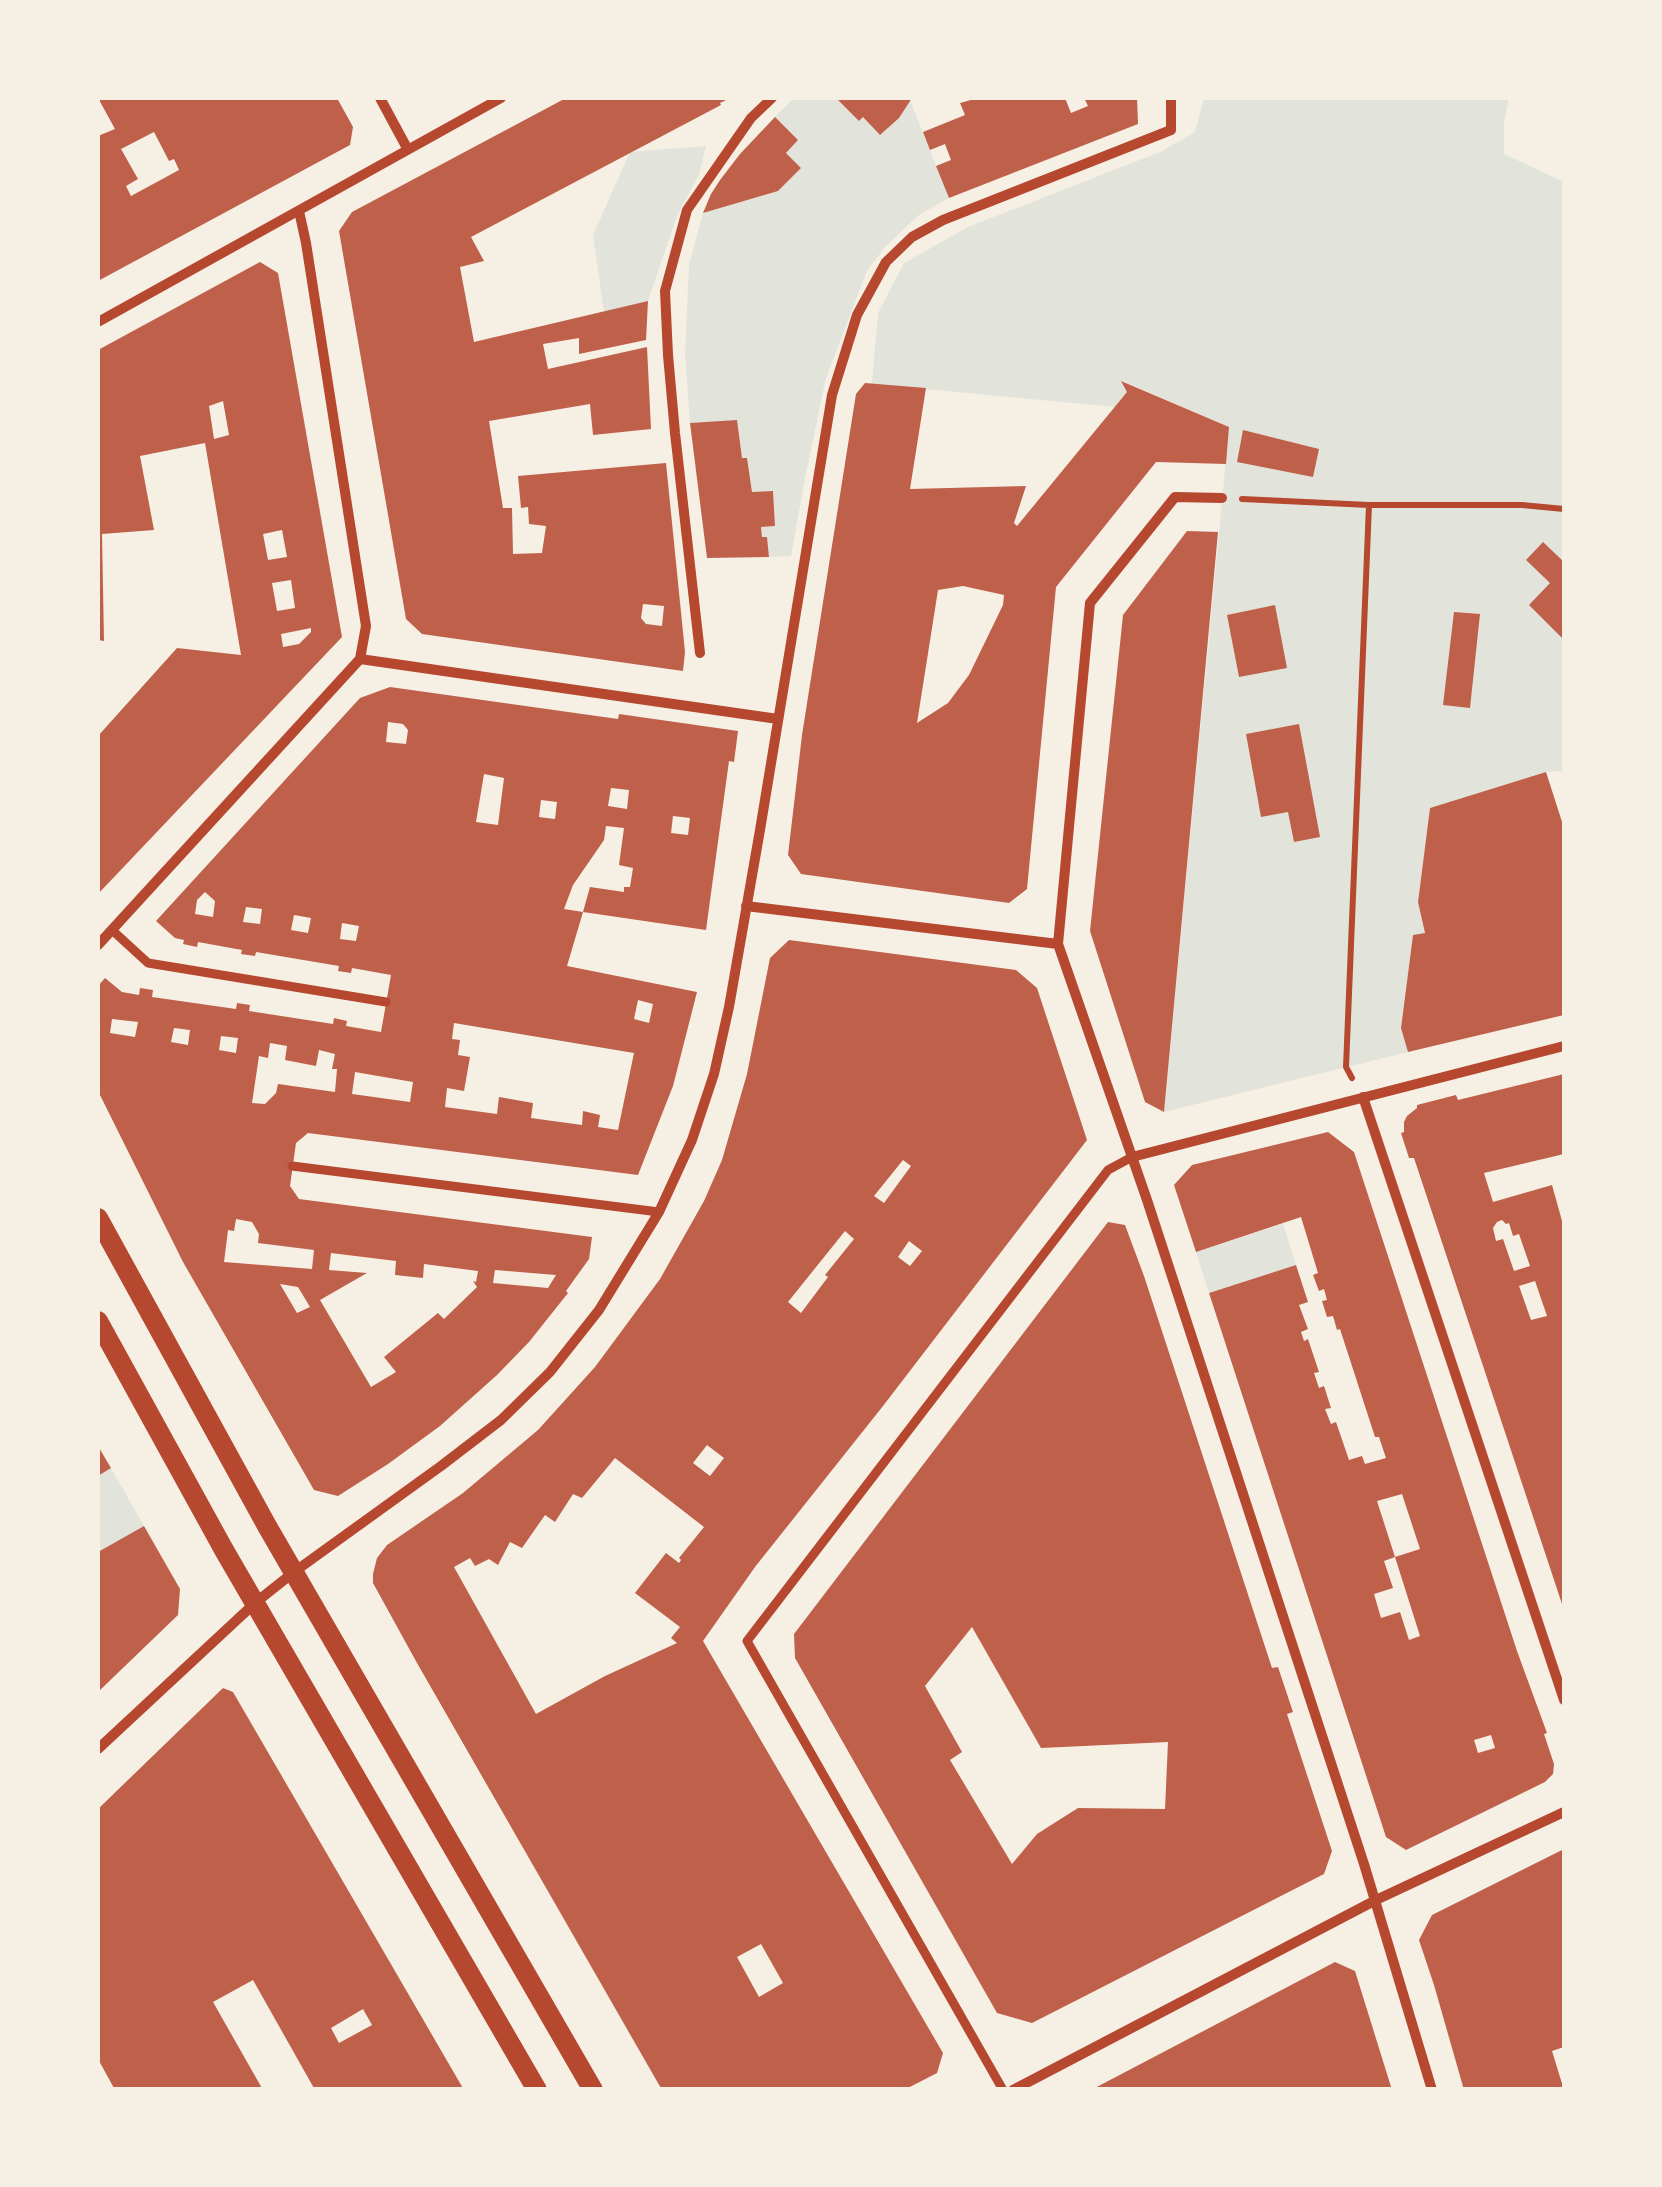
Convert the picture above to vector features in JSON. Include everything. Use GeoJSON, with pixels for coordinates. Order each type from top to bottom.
{"type":"FeatureCollection","features":[{"type":"Feature","properties":{"kind":"main road"},"geometry":{"type":"LineString","coordinates":[[98,1218],[294,1572],[593,2090]]}},
{"type":"Feature","properties":{"kind":"main road"},"geometry":{"type":"LineString","coordinates":[[98,1321],[537,2090]]}},
{"type":"Feature","properties":{"kind":"street"},"geometry":{"type":"LineString","coordinates":[[380,98],[407,148]]}},
{"type":"Feature","properties":{"kind":"street"},"geometry":{"type":"LineString","coordinates":[[98,322],[500,98]]}},
{"type":"Feature","properties":{"kind":"street"},"geometry":{"type":"LineString","coordinates":[[700,652],[673,413],[666,291],[687,210],[751,118],[772,98]]}},
{"type":"Feature","properties":{"kind":"street"},"geometry":{"type":"LineString","coordinates":[[98,1750],[256,1603],[501,1420],[550,1372],[599,1310],[659,1212],[692,1140],[714,1074],[729,1007],[832,395],[857,315],[886,262],[912,238],[944,220],[1170,130],[1171,98]]}},
{"type":"Feature","properties":{"kind":"street"},"geometry":{"type":"LineString","coordinates":[[98,945],[360,660],[366,626],[299,210]]}},
{"type":"Feature","properties":{"kind":"street"},"geometry":{"type":"LineString","coordinates":[[1222,498],[1175,497],[1090,603],[1058,944],[1376,1900],[1432,2090]]}},
{"type":"Feature","properties":{"kind":"street"},"geometry":{"type":"LineString","coordinates":[[360,660],[778,720]]}},
{"type":"Feature","properties":{"kind":"street"},"geometry":{"type":"LineString","coordinates":[[746,906],[1058,944]]}},
{"type":"Feature","properties":{"kind":"street"},"geometry":{"type":"LineString","coordinates":[[112,930],[148,964],[386,1002]]}},
{"type":"Feature","properties":{"kind":"street"},"geometry":{"type":"LineString","coordinates":[[1003,2090],[747,1641],[1108,1170],[1132,1158],[1564,1046]]}},
{"type":"Feature","properties":{"kind":"street"},"geometry":{"type":"LineString","coordinates":[[1363,1097],[1564,1700]]}},
{"type":"Feature","properties":{"kind":"street"},"geometry":{"type":"LineString","coordinates":[[292,1166],[659,1212]]}},
{"type":"Feature","properties":{"kind":"street"},"geometry":{"type":"LineString","coordinates":[[1012,2090],[1376,1900],[1564,1812]]}},
{"type":"Feature","properties":{"kind":"path"},"geometry":{"type":"LineString","coordinates":[[1222,498],[1564,509]]}},
{"type":"Feature","properties":{"kind":"path"},"geometry":{"type":"LineString","coordinates":[[1363,1097],[1346,1067],[1369,505]]}},
{"type":"Feature","properties":{"kind":"shaded area"},"geometry":{"type":"Polygon","coordinates":[[[794,98],[836,98],[880,135],[910,100],[949,198],[919,215],[886,246],[867,271],[826,378],[791,556],[769,557],[767,537],[762,537],[761,527],[775,526],[773,491],[752,492],[737,421],[690,423],[685,354],[689,265],[703,213],[778,191],[801,168],[786,153],[798,140],[775,117],[794,98]]]}},
{"type":"Feature","properties":{"kind":"shaded area"},"geometry":{"type":"Polygon","coordinates":[[[1204,98],[1509,98],[1504,154],[1564,182],[1564,771],[1546,772],[1430,808],[1418,902],[1425,933],[1413,935],[1401,1027],[1408,1052],[1164,1112],[1229,427],[1123,381],[1127,392],[1115,407],[872,384],[878,313],[904,263],[968,227],[1160,152],[1195,132],[1204,98]]]}},
{"type":"Feature","properties":{"kind":"shaded area"},"geometry":{"type":"Polygon","coordinates":[[[706,146],[699,175],[677,216],[648,301],[604,312],[593,235],[630,152],[706,146]]]}},
{"type":"Feature","properties":{"kind":"shaded area"},"geometry":{"type":"Polygon","coordinates":[[[1283,1224],[1296,1265],[1209,1293],[1196,1252],[1283,1224]]]}},
{"type":"Feature","properties":{"kind":"shaded area"},"geometry":{"type":"Polygon","coordinates":[[[111,1468],[144,1526],[98,1552],[98,1476],[111,1468]]]}},
{"type":"Feature","properties":{"kind":"building"},"geometry":{"type":"Polygon","coordinates":[[[98,98],[337,98],[353,127],[350,145],[98,281],[98,136],[115,129],[98,98]],[[154,132],[121,149],[138,179],[126,186],[131,196],[179,170],[174,159],[169,161],[154,132]]]}},
{"type":"Feature","properties":{"kind":"building"},"geometry":{"type":"Polygon","coordinates":[[[566,98],[730,98],[471,237],[484,261],[460,267],[474,342],[648,301],[646,340],[579,354],[579,338],[543,344],[548,369],[647,347],[651,429],[593,435],[590,404],[489,421],[503,508],[512,508],[513,554],[542,553],[546,526],[529,524],[528,507],[521,508],[518,476],[666,463],[685,652],[683,671],[422,634],[406,619],[339,231],[352,212],[566,98]],[[643,604],[641,618],[646,624],[662,626],[664,606],[643,604]]]}},
{"type":"Feature","properties":{"kind":"building"},"geometry":{"type":"Polygon","coordinates":[[[836,98],[912,98],[899,118],[880,135],[836,98]]]}},
{"type":"Feature","properties":{"kind":"building"},"geometry":{"type":"Polygon","coordinates":[[[978,98],[1065,98],[1071,113],[1088,106],[1084,98],[1137,98],[1138,124],[949,198],[936,166],[951,160],[945,144],[930,150],[923,132],[965,115],[960,103],[978,98]]]}},
{"type":"Feature","properties":{"kind":"building"},"geometry":{"type":"Polygon","coordinates":[[[775,117],[798,140],[786,153],[801,168],[778,191],[703,213],[720,180],[775,117]]]}},
{"type":"Feature","properties":{"kind":"building"},"geometry":{"type":"Polygon","coordinates":[[[260,262],[278,273],[342,637],[98,894],[98,736],[177,648],[241,655],[205,443],[140,456],[154,530],[102,534],[104,641],[98,640],[98,350],[260,262]],[[223,401],[209,406],[214,439],[229,435],[223,401]],[[282,530],[263,534],[268,560],[287,557],[282,530]],[[291,580],[272,583],[277,611],[295,608],[291,580]],[[311,628],[281,634],[283,647],[299,644],[311,628]]]}},
{"type":"Feature","properties":{"kind":"building"},"geometry":{"type":"Polygon","coordinates":[[[1121,381],[1229,427],[1226,464],[1156,462],[1056,587],[1027,889],[1009,903],[801,874],[788,855],[802,735],[856,394],[865,383],[926,388],[910,489],[1026,486],[1014,523],[1017,526],[1127,392],[1121,381]],[[963,586],[938,590],[917,723],[948,703],[969,675],[1003,605],[1004,595],[963,586]]]}},
{"type":"Feature","properties":{"kind":"building"},"geometry":{"type":"Polygon","coordinates":[[[737,420],[752,492],[773,491],[775,526],[761,527],[762,537],[767,537],[769,557],[707,558],[690,423],[737,420]]]}},
{"type":"Feature","properties":{"kind":"building"},"geometry":{"type":"Polygon","coordinates":[[[1243,430],[1319,449],[1313,477],[1237,462],[1243,430]]]}},
{"type":"Feature","properties":{"kind":"building"},"geometry":{"type":"Polygon","coordinates":[[[1187,531],[1218,532],[1164,1112],[1145,1102],[1090,931],[1123,615],[1187,531]]]}},
{"type":"Feature","properties":{"kind":"building"},"geometry":{"type":"Polygon","coordinates":[[[1543,542],[1564,562],[1564,640],[1529,605],[1550,583],[1526,560],[1543,542]]]}},
{"type":"Feature","properties":{"kind":"building"},"geometry":{"type":"Polygon","coordinates":[[[1275,605],[1287,668],[1239,677],[1227,615],[1275,605]]]}},
{"type":"Feature","properties":{"kind":"building"},"geometry":{"type":"Polygon","coordinates":[[[1454,612],[1480,614],[1470,708],[1443,705],[1454,612]]]}},
{"type":"Feature","properties":{"kind":"building"},"geometry":{"type":"Polygon","coordinates":[[[390,687],[618,719],[619,714],[738,731],[734,762],[729,761],[706,930],[583,912],[567,966],[697,992],[673,1086],[638,1175],[308,1133],[296,1143],[290,1186],[299,1199],[592,1237],[589,1259],[568,1293],[497,1375],[440,1426],[338,1496],[314,1490],[183,1262],[98,1091],[98,986],[105,978],[122,992],[139,995],[140,988],[153,990],[152,997],[236,1009],[237,1003],[250,1005],[249,1011],[333,1024],[334,1018],[347,1021],[346,1026],[381,1032],[391,975],[352,968],[351,973],[338,971],[339,966],[256,952],[255,956],[241,954],[242,950],[198,942],[197,947],[183,944],[184,940],[175,938],[156,921],[360,698],[390,687]],[[388,722],[386,742],[406,744],[408,730],[403,724],[388,722]],[[484,774],[476,822],[498,825],[504,778],[484,774]],[[611,788],[608,806],[627,809],[629,790],[611,788]],[[541,800],[539,817],[555,819],[557,802],[541,800]],[[673,816],[671,833],[688,835],[690,818],[673,816]],[[606,826],[604,840],[573,885],[564,909],[583,912],[590,887],[624,892],[624,887],[630,887],[633,868],[619,865],[624,828],[606,826]],[[205,892],[197,900],[195,914],[213,917],[215,901],[205,892]],[[246,907],[243,922],[260,924],[262,909],[246,907]],[[294,915],[291,930],[308,933],[311,918],[294,915]],[[342,923],[340,939],[356,941],[359,926],[342,923]],[[638,1000],[634,1019],[649,1023],[653,1004],[638,1000]],[[112,1019],[110,1033],[135,1037],[138,1022],[112,1019]],[[454,1023],[452,1039],[460,1040],[458,1055],[470,1057],[464,1091],[447,1088],[445,1107],[497,1114],[499,1097],[533,1103],[531,1118],[582,1125],[583,1111],[600,1115],[598,1127],[618,1130],[634,1053],[454,1023]],[[174,1028],[171,1042],[188,1045],[190,1030],[174,1028]],[[221,1036],[219,1050],[236,1053],[238,1038],[221,1036]],[[270,1043],[268,1058],[259,1056],[252,1103],[265,1104],[276,1093],[278,1084],[335,1092],[335,1054],[319,1050],[316,1066],[285,1060],[287,1046],[270,1043]],[[355,1072],[352,1094],[410,1102],[413,1082],[355,1072]],[[236,1219],[234,1231],[228,1230],[224,1262],[312,1269],[314,1250],[258,1243],[259,1234],[252,1222],[236,1219]],[[331,1253],[329,1270],[367,1273],[320,1300],[371,1387],[396,1372],[384,1357],[438,1313],[444,1319],[477,1287],[473,1281],[476,1282],[478,1271],[424,1264],[423,1278],[395,1275],[396,1261],[331,1253]],[[495,1270],[493,1283],[548,1288],[556,1275],[495,1270]],[[280,1284],[297,1313],[310,1307],[298,1287],[280,1284]]]}},
{"type":"Feature","properties":{"kind":"building"},"geometry":{"type":"Polygon","coordinates":[[[1299,724],[1320,837],[1294,842],[1288,812],[1261,817],[1246,734],[1299,724]]]}},
{"type":"Feature","properties":{"kind":"building"},"geometry":{"type":"Polygon","coordinates":[[[1546,772],[1564,828],[1564,1015],[1408,1052],[1401,1028],[1413,935],[1425,933],[1418,902],[1430,808],[1546,772]]]}},
{"type":"Feature","properties":{"kind":"building"},"geometry":{"type":"Polygon","coordinates":[[[789,940],[1016,970],[1037,988],[1087,1140],[755,1567],[703,1641],[943,2053],[937,2073],[904,2090],[662,2090],[373,1583],[377,1558],[387,1545],[463,1493],[538,1430],[595,1367],[660,1279],[722,1160],[747,1074],[770,958],[789,940]],[[903,1160],[874,1196],[884,1203],[911,1166],[903,1160]],[[845,1231],[788,1302],[801,1313],[854,1239],[845,1231]],[[909,1241],[898,1257],[910,1266],[922,1251],[909,1241]],[[707,1445],[693,1463],[710,1476],[724,1458],[707,1445]],[[615,1458],[582,1498],[573,1494],[555,1522],[545,1515],[522,1548],[510,1542],[498,1565],[489,1559],[475,1566],[470,1558],[454,1567],[536,1714],[677,1643],[671,1638],[680,1627],[635,1593],[666,1553],[679,1563],[704,1527],[615,1458]],[[761,1944],[737,1957],[759,1997],[783,1983],[761,1944]]]}},
{"type":"Feature","properties":{"kind":"building"},"geometry":{"type":"Polygon","coordinates":[[[1564,1074],[1564,1154],[1484,1173],[1493,1202],[1552,1185],[1564,1228],[1564,1610],[1414,1158],[1409,1158],[1401,1133],[1407,1116],[1417,1105],[1456,1095],[1458,1100],[1564,1074]],[[1502,1220],[1493,1228],[1496,1241],[1503,1239],[1514,1271],[1530,1266],[1519,1234],[1513,1236],[1509,1223],[1502,1220]],[[1535,1281],[1519,1286],[1531,1320],[1547,1316],[1535,1281]]]}},
{"type":"Feature","properties":{"kind":"building"},"geometry":{"type":"Polygon","coordinates":[[[1328,1132],[1354,1152],[1547,1733],[1544,1734],[1554,1764],[1553,1774],[1545,1782],[1406,1850],[1386,1837],[1209,1293],[1296,1265],[1308,1302],[1299,1305],[1308,1329],[1301,1332],[1304,1341],[1308,1339],[1319,1372],[1314,1373],[1319,1388],[1324,1386],[1331,1408],[1325,1409],[1331,1424],[1336,1422],[1349,1460],[1362,1456],[1365,1464],[1386,1458],[1379,1437],[1375,1437],[1340,1329],[1337,1330],[1333,1316],[1327,1317],[1322,1301],[1327,1300],[1313,1275],[1318,1273],[1301,1217],[1196,1252],[1174,1185],[1192,1165],[1328,1132]],[[1402,1494],[1377,1501],[1395,1557],[1420,1549],[1402,1494]],[[1395,1557],[1384,1561],[1393,1588],[1374,1594],[1381,1618],[1400,1612],[1409,1640],[1420,1636],[1395,1557]],[[1491,1735],[1474,1740],[1478,1753],[1495,1748],[1491,1735]]]}},
{"type":"Feature","properties":{"kind":"building"},"geometry":{"type":"Polygon","coordinates":[[[1108,1222],[1125,1225],[1272,1668],[1278,1667],[1293,1712],[1287,1714],[1332,1851],[1324,1874],[1032,2023],[997,2013],[795,1658],[794,1634],[1108,1222]],[[972,1627],[925,1686],[962,1752],[950,1760],[1012,1864],[1037,1834],[1078,1808],[1165,1809],[1168,1742],[1041,1748],[972,1627]]]}},
{"type":"Feature","properties":{"kind":"building"},"geometry":{"type":"Polygon","coordinates":[[[98,1446],[111,1468],[98,1476],[98,1446]]]}},
{"type":"Feature","properties":{"kind":"building"},"geometry":{"type":"Polygon","coordinates":[[[144,1526],[180,1589],[178,1615],[98,1692],[98,1552],[144,1526]]]}},
{"type":"Feature","properties":{"kind":"building"},"geometry":{"type":"Polygon","coordinates":[[[223,1688],[233,1692],[464,2090],[315,2090],[253,1980],[213,2002],[263,2090],[115,2090],[98,2059],[98,1809],[223,1688]],[[363,2009],[331,2028],[339,2043],[372,2025],[363,2009]]]}},
{"type":"Feature","properties":{"kind":"building"},"geometry":{"type":"Polygon","coordinates":[[[1564,1849],[1564,2047],[1552,2051],[1564,2090],[1464,2090],[1419,1940],[1432,1915],[1564,1849]]]}},
{"type":"Feature","properties":{"kind":"building"},"geometry":{"type":"Polygon","coordinates":[[[1335,1962],[1355,1971],[1392,2090],[1091,2090],[1335,1962]]]}}]}
